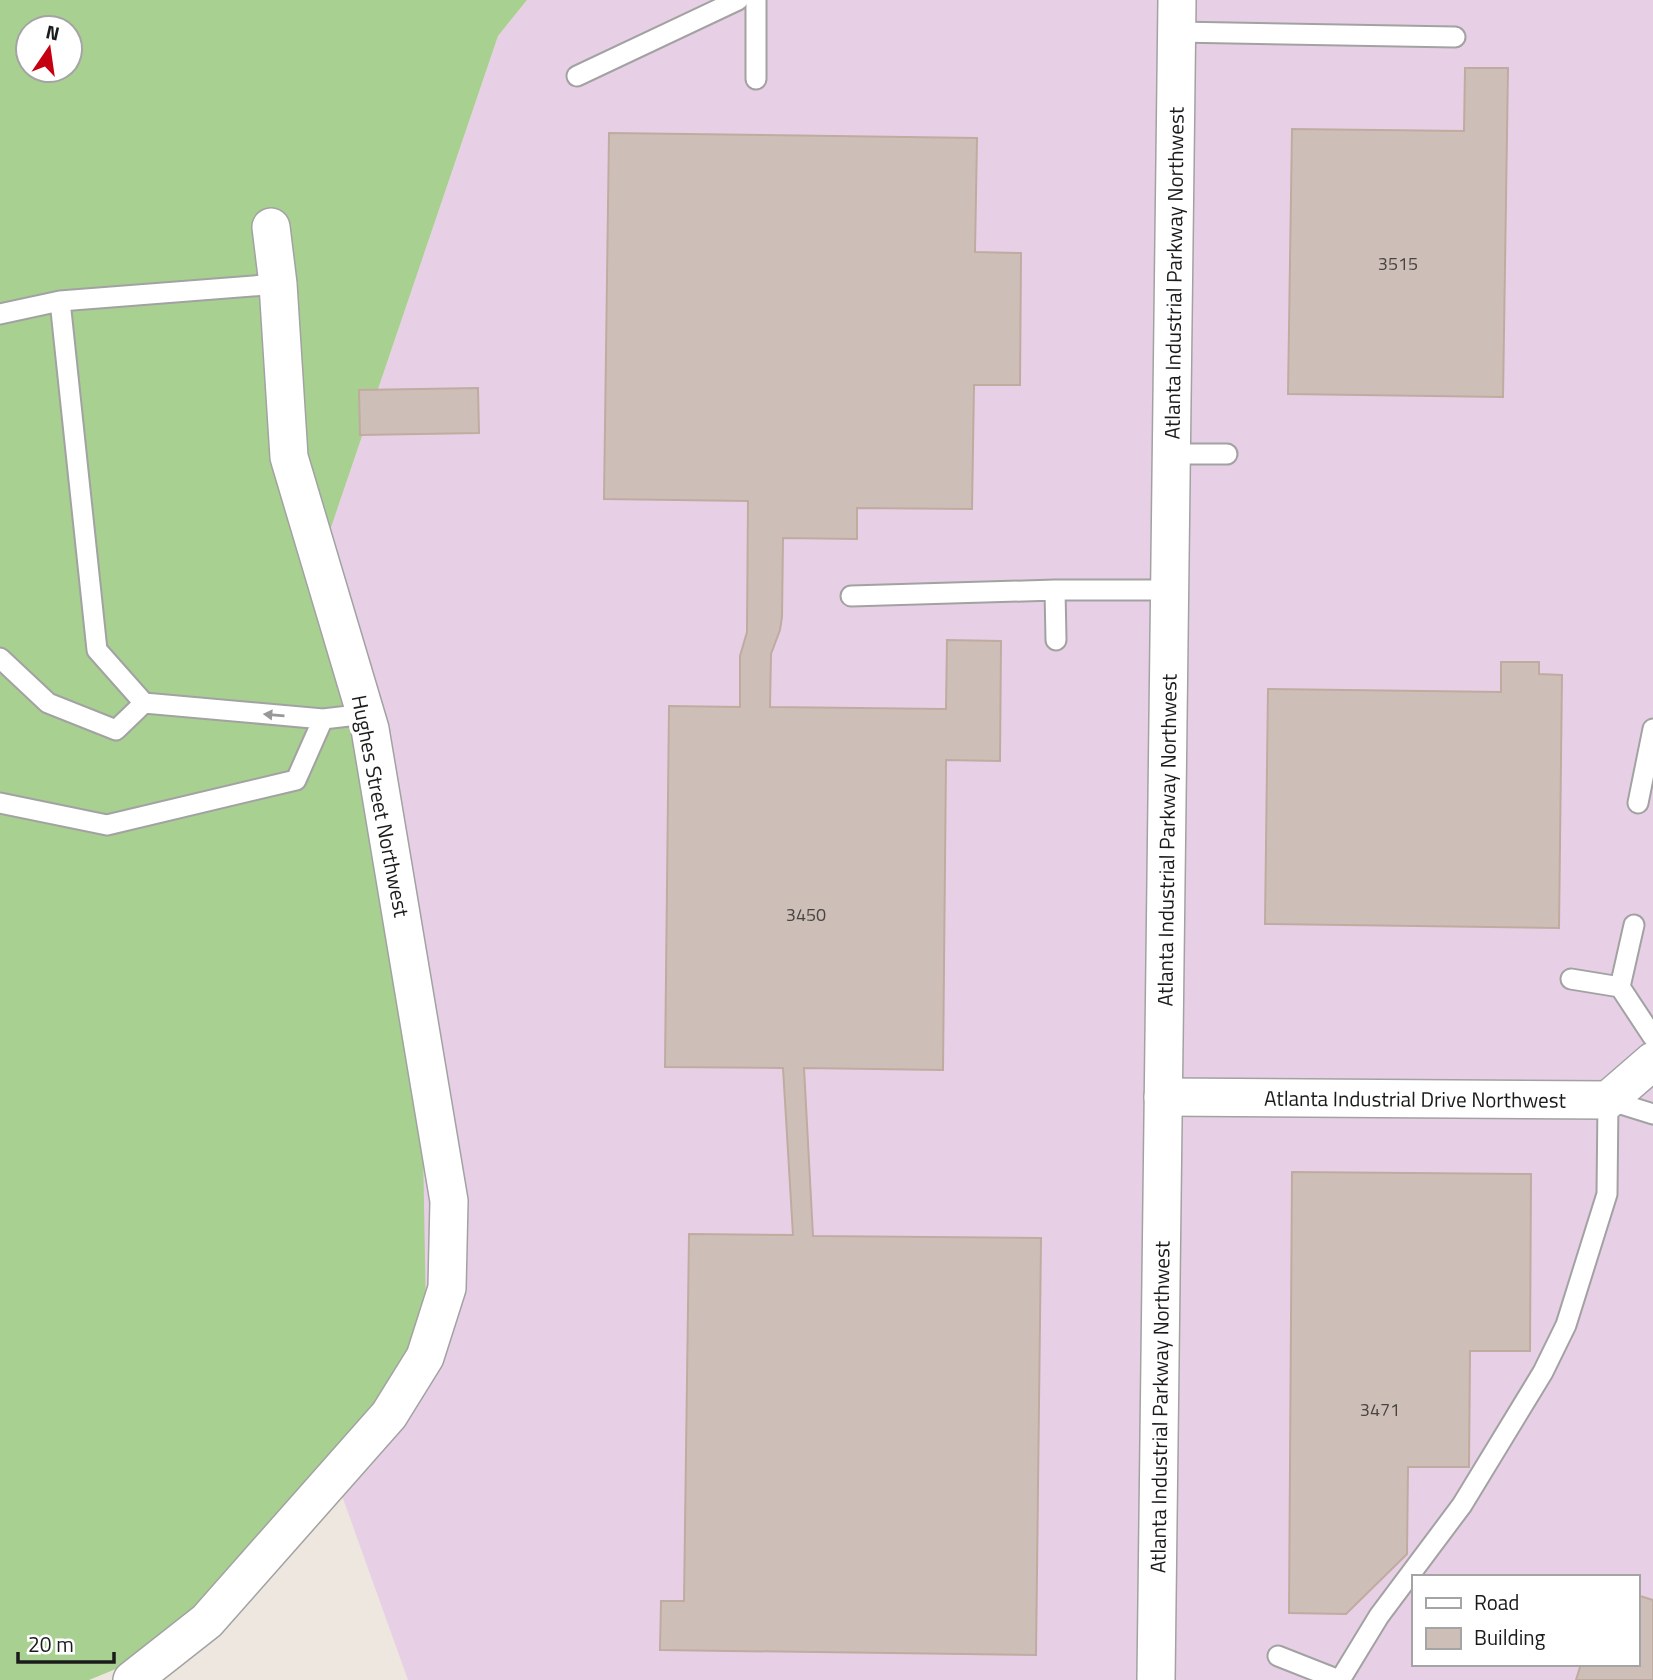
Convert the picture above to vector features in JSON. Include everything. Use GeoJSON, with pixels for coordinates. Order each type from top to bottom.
{"type":"FeatureCollection","features":[{"type":"Feature","properties":{"kind":"street","name":"Atlanta Industrial Parkway Northwest"},"geometry":{"type":"LineString","coordinates":[[1156,1680],[1177,16]]}},
{"type":"Feature","properties":{"kind":"street","name":"Hughes Street Northwest"},"geometry":{"type":"LineString","coordinates":[[133,1679],[206,1621],[389,1415],[425,1357],[447,1288],[449,1201],[370,729],[289,457],[278,284],[271,227]]}},
{"type":"Feature","properties":{"kind":"street"},"geometry":{"type":"LineString","coordinates":[[1608,1100],[1653,1061]]}},
{"type":"Feature","properties":{"kind":"street","name":"Atlanta Industrial Drive Northwest"},"geometry":{"type":"LineString","coordinates":[[1163,1097],[1608,1100]]}},
{"type":"Feature","properties":{"kind":"lane"},"geometry":{"type":"LineString","coordinates":[[577,76],[738,0]]}},
{"type":"Feature","properties":{"kind":"lane"},"geometry":{"type":"LineString","coordinates":[[756,0],[756,79]]}},
{"type":"Feature","properties":{"kind":"lane"},"geometry":{"type":"LineString","coordinates":[[1177,16],[1455,37]]}},
{"type":"Feature","properties":{"kind":"lane"},"geometry":{"type":"LineString","coordinates":[[0,313],[60,301],[278,284]]}},
{"type":"Feature","properties":{"kind":"lane"},"geometry":{"type":"LineString","coordinates":[[60,301],[97,650],[144,703],[323,719],[366,713]]}},
{"type":"Feature","properties":{"kind":"lane"},"geometry":{"type":"LineString","coordinates":[[1171,454],[1227,454]]}},
{"type":"Feature","properties":{"kind":"lane"},"geometry":{"type":"LineString","coordinates":[[1055,590],[1056,640]]}},
{"type":"Feature","properties":{"kind":"lane"},"geometry":{"type":"LineString","coordinates":[[851,596],[1055,590],[1170,590]]}},
{"type":"Feature","properties":{"kind":"lane"},"geometry":{"type":"LineString","coordinates":[[0,658],[48,703],[116,730],[144,703]]}},
{"type":"Feature","properties":{"kind":"lane"},"geometry":{"type":"LineString","coordinates":[[0,803],[107,825],[296,780],[323,719]]}},
{"type":"Feature","properties":{"kind":"lane"},"geometry":{"type":"LineString","coordinates":[[1638,803],[1653,729]]}},
{"type":"Feature","properties":{"kind":"lane"},"geometry":{"type":"LineString","coordinates":[[1634,925],[1620,987],[1653,1037]]}},
{"type":"Feature","properties":{"kind":"lane"},"geometry":{"type":"LineString","coordinates":[[1571,979],[1620,987]]}},
{"type":"Feature","properties":{"kind":"lane"},"geometry":{"type":"LineString","coordinates":[[1278,1656],[1340,1680],[1379,1616],[1462,1505],[1543,1373],[1566,1325],[1607,1194],[1608,1100],[1653,1114]]}},
{"type":"Feature","properties":{"kind":"shaded area"},"geometry":{"type":"Polygon","coordinates":[[[527,0],[1653,0],[1653,1680],[408,1680],[336,1479],[323,551],[498,36],[527,0]]]}},
{"type":"Feature","properties":{"kind":"green space"},"geometry":{"type":"Polygon","coordinates":[[[0,0],[527,0],[498,36],[323,551],[422,1092],[426,1314],[336,1479],[145,1657],[89,1680],[0,1680],[0,0]]]}},
{"type":"Feature","properties":{"kind":"building"},"geometry":{"type":"Polygon","coordinates":[[[1465,68],[1508,68],[1503,397],[1288,394],[1292,129],[1464,131],[1465,68]]]}},
{"type":"Feature","properties":{"kind":"building"},"geometry":{"type":"Polygon","coordinates":[[[609,133],[977,138],[975,252],[1021,253],[1020,385],[974,385],[972,509],[857,508],[857,539],[783,538],[782,617],[771,654],[770,707],[946,709],[947,640],[1001,641],[1000,761],[946,760],[943,1070],[804,1068],[813,1236],[1041,1238],[1036,1655],[660,1650],[661,1601],[684,1601],[689,1234],[793,1235],[783,1068],[665,1067],[669,706],[740,707],[740,656],[747,632],[748,501],[604,499],[609,133]]]}},
{"type":"Feature","properties":{"kind":"building"},"geometry":{"type":"Polygon","coordinates":[[[478,388],[479,433],[360,435],[359,390],[478,388]]]}},
{"type":"Feature","properties":{"kind":"building"},"geometry":{"type":"Polygon","coordinates":[[[1501,662],[1539,662],[1539,674],[1562,675],[1559,928],[1265,924],[1268,689],[1501,692],[1501,662]]]}},
{"type":"Feature","properties":{"kind":"building"},"geometry":{"type":"Polygon","coordinates":[[[1292,1172],[1531,1174],[1530,1351],[1470,1351],[1469,1467],[1408,1467],[1407,1554],[1346,1614],[1289,1613],[1292,1172]]]}},
{"type":"Feature","properties":{"kind":"building"},"geometry":{"type":"Polygon","coordinates":[[[1639,1596],[1653,1600],[1653,1680],[1576,1680],[1580,1666],[1639,1666],[1639,1596]]]}}]}
